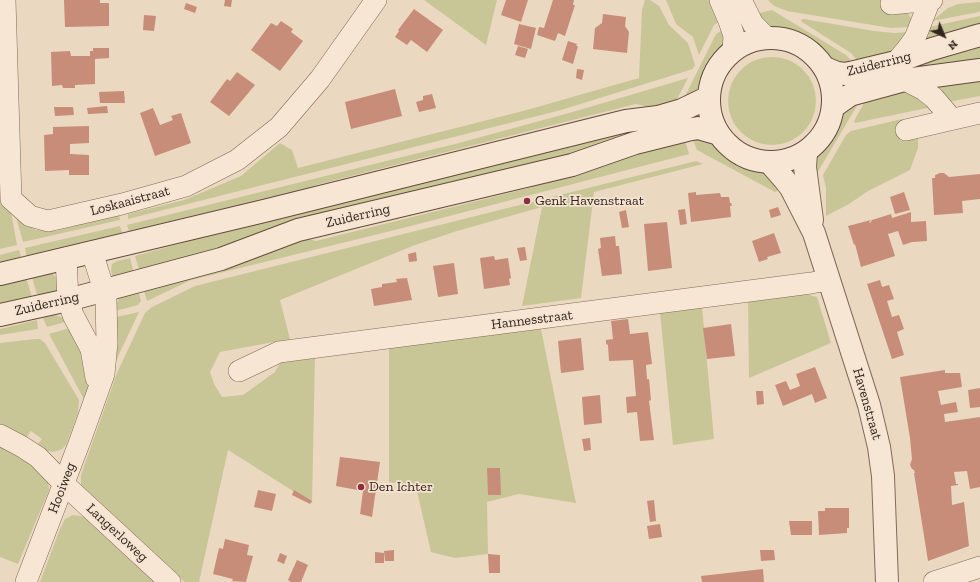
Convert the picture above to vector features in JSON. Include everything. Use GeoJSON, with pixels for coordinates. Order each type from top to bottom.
{"type":"FeatureCollection","features":[{"type":"Feature","properties":{"kind":"main road","name":"Zuiderring"},"geometry":{"type":"LineString","coordinates":[[833,106],[850,95],[901,71],[932,49],[980,35]]}},
{"type":"Feature","properties":{"kind":"main road"},"geometry":{"type":"LineString","coordinates":[[767,38],[787,40],[801,45],[814,54],[825,68],[833,89],[831,118],[826,131],[806,152],[785,161],[755,161],[742,155],[728,145],[718,134],[709,110],[709,97],[713,78],[719,65],[733,51],[753,40],[767,38]]}},
{"type":"Feature","properties":{"kind":"main road","name":"Zuiderring"},"geometry":{"type":"LineString","coordinates":[[825,68],[837,73],[846,74],[901,71],[980,70]]}},
{"type":"Feature","properties":{"kind":"main road","name":"Zuiderring"},"geometry":{"type":"LineString","coordinates":[[0,274],[264,211],[626,121],[658,117],[694,105],[709,97]]}},
{"type":"Feature","properties":{"kind":"main road","name":"Zuiderring"},"geometry":{"type":"LineString","coordinates":[[0,315],[68,300],[221,259],[298,230],[572,165],[635,143],[698,128],[718,134]]}},
{"type":"Feature","properties":{"kind":"main road","name":"Havenstraat"},"geometry":{"type":"LineString","coordinates":[[806,152],[805,166],[814,233],[869,405],[879,448],[884,476],[886,582]]}},
{"type":"Feature","properties":{"kind":"main road","name":"Havenstraat"},"geometry":{"type":"LineString","coordinates":[[770,162],[791,188],[814,233]]}},
{"type":"Feature","properties":{"kind":"street","name":"Loskaaistraat"},"geometry":{"type":"LineString","coordinates":[[6,0],[11,199],[30,216],[48,221],[122,204],[186,186],[236,160],[279,127],[320,79],[376,0]]}},
{"type":"Feature","properties":{"kind":"street"},"geometry":{"type":"LineString","coordinates":[[720,0],[734,36],[733,51]]}},
{"type":"Feature","properties":{"kind":"street"},"geometry":{"type":"LineString","coordinates":[[741,0],[753,24],[767,38]]}},
{"type":"Feature","properties":{"kind":"street"},"geometry":{"type":"LineString","coordinates":[[891,4],[931,0],[915,38],[908,49],[901,71],[934,98],[952,119]]}},
{"type":"Feature","properties":{"kind":"street"},"geometry":{"type":"LineString","coordinates":[[906,130],[980,113]]}},
{"type":"Feature","properties":{"kind":"street","name":"Hooiweg"},"geometry":{"type":"LineString","coordinates":[[26,582],[104,374],[107,343],[104,290],[92,252]]}},
{"type":"Feature","properties":{"kind":"street","name":"Hooiweg"},"geometry":{"type":"LineString","coordinates":[[66,258],[68,300],[73,315],[91,349],[97,393]]}},
{"type":"Feature","properties":{"kind":"street","name":"Hannesstraat"},"geometry":{"type":"LineString","coordinates":[[239,371],[279,352],[811,284],[828,280]]}},
{"type":"Feature","properties":{"kind":"street","name":"Langerloweg"},"geometry":{"type":"LineString","coordinates":[[0,435],[38,457],[64,484],[170,582]]}},
{"type":"Feature","properties":{"kind":"street"},"geometry":{"type":"LineString","coordinates":[[934,582],[980,567]]}},
{"type":"Feature","properties":{"kind":"shaded area"},"geometry":{"type":"Polygon","coordinates":[[[424,0],[497,0],[486,45],[424,0]]]}},
{"type":"Feature","properties":{"kind":"shaded area"},"geometry":{"type":"Polygon","coordinates":[[[645,0],[650,0],[659,6],[669,25],[688,43],[695,65],[693,69],[561,110],[128,219],[128,214],[184,200],[241,176],[280,143],[292,150],[298,168],[523,111],[639,78],[642,10],[645,0]]]}},
{"type":"Feature","properties":{"kind":"shaded area"},"geometry":{"type":"Polygon","coordinates":[[[666,0],[713,0],[723,20],[714,25],[699,55],[693,37],[676,24],[666,0]]]}},
{"type":"Feature","properties":{"kind":"shaded area"},"geometry":{"type":"Polygon","coordinates":[[[768,0],[889,0],[907,12],[912,20],[908,27],[891,28],[787,11],[774,6],[768,0]]]}},
{"type":"Feature","properties":{"kind":"shaded area"},"geometry":{"type":"Polygon","coordinates":[[[980,2],[979,12],[932,21],[948,8],[958,4],[980,2]]]}},
{"type":"Feature","properties":{"kind":"shaded area"},"geometry":{"type":"Polygon","coordinates":[[[772,10],[846,55],[850,59],[852,65],[847,66],[829,59],[818,48],[804,38],[769,27],[755,14],[772,10]]]}},
{"type":"Feature","properties":{"kind":"shaded area"},"geometry":{"type":"Polygon","coordinates":[[[980,16],[980,28],[922,46],[929,27],[980,16]]]}},
{"type":"Feature","properties":{"kind":"shaded area"},"geometry":{"type":"Polygon","coordinates":[[[804,19],[874,31],[894,33],[909,32],[896,50],[885,56],[857,65],[856,59],[851,53],[802,22],[801,20],[804,19]]]}},
{"type":"Feature","properties":{"kind":"shaded area"},"geometry":{"type":"Polygon","coordinates":[[[725,28],[724,46],[711,63],[699,90],[684,98],[716,34],[725,28]]]}},
{"type":"Feature","properties":{"kind":"shaded area"},"geometry":{"type":"Polygon","coordinates":[[[980,40],[980,60],[911,73],[897,68],[980,40]]]}},
{"type":"Feature","properties":{"kind":"shaded area"},"geometry":{"type":"Polygon","coordinates":[[[772,57],[789,60],[803,70],[813,84],[816,101],[813,118],[803,132],[789,142],[772,145],[755,142],[741,132],[731,118],[728,101],[731,84],[741,70],[755,60],[772,57]]]}},
{"type":"Feature","properties":{"kind":"shaded area"},"geometry":{"type":"Polygon","coordinates":[[[688,78],[676,101],[653,108],[636,104],[316,185],[304,195],[131,239],[127,225],[459,143],[688,78]]]}},
{"type":"Feature","properties":{"kind":"shaded area"},"geometry":{"type":"Polygon","coordinates":[[[980,78],[980,96],[948,102],[927,84],[980,78]]]}},
{"type":"Feature","properties":{"kind":"shaded area"},"geometry":{"type":"Polygon","coordinates":[[[898,91],[909,92],[932,107],[855,123],[854,121],[864,101],[898,91]]]}},
{"type":"Feature","properties":{"kind":"shaded area"},"geometry":{"type":"Polygon","coordinates":[[[858,104],[816,175],[814,164],[819,153],[831,138],[839,118],[846,108],[858,104]]]}},
{"type":"Feature","properties":{"kind":"shaded area"},"geometry":{"type":"Polygon","coordinates":[[[902,119],[909,139],[918,139],[918,148],[910,170],[868,191],[849,204],[826,216],[826,188],[823,175],[846,135],[851,131],[902,119]]]}},
{"type":"Feature","properties":{"kind":"shaded area"},"geometry":{"type":"Polygon","coordinates":[[[681,125],[141,276],[135,256],[243,226],[605,132],[681,125]]]}},
{"type":"Feature","properties":{"kind":"shaded area"},"geometry":{"type":"Polygon","coordinates":[[[691,135],[713,141],[723,153],[737,162],[765,173],[783,188],[775,192],[697,150],[691,135]]]}},
{"type":"Feature","properties":{"kind":"shaded area"},"geometry":{"type":"Polygon","coordinates":[[[684,137],[689,154],[399,229],[191,280],[147,301],[143,287],[305,238],[316,241],[529,188],[684,137]]]}},
{"type":"Feature","properties":{"kind":"shaded area"},"geometry":{"type":"Polygon","coordinates":[[[696,161],[703,164],[594,192],[581,298],[522,306],[542,207],[457,231],[415,245],[280,300],[290,339],[220,352],[210,372],[214,384],[222,397],[243,395],[275,372],[281,361],[315,356],[312,503],[228,450],[199,582],[185,582],[92,503],[81,490],[81,475],[117,373],[145,313],[152,307],[195,286],[696,161]]]}},
{"type":"Feature","properties":{"kind":"shaded area"},"geometry":{"type":"Polygon","coordinates":[[[0,203],[5,203],[11,212],[17,245],[0,249],[0,203]]]}},
{"type":"Feature","properties":{"kind":"shaded area"},"geometry":{"type":"Polygon","coordinates":[[[119,214],[120,220],[23,242],[16,217],[23,223],[36,230],[56,231],[119,214]]]}},
{"type":"Feature","properties":{"kind":"shaded area"},"geometry":{"type":"Polygon","coordinates":[[[120,226],[124,239],[28,263],[25,248],[120,226]]]}},
{"type":"Feature","properties":{"kind":"shaded area"},"geometry":{"type":"Polygon","coordinates":[[[19,250],[23,264],[0,270],[0,255],[19,250]]]}},
{"type":"Feature","properties":{"kind":"shaded area"},"geometry":{"type":"Polygon","coordinates":[[[130,258],[135,277],[116,278],[112,275],[112,264],[117,261],[130,258]]]}},
{"type":"Feature","properties":{"kind":"shaded area"},"geometry":{"type":"Polygon","coordinates":[[[52,273],[57,279],[59,291],[39,301],[31,274],[52,273]]]}},
{"type":"Feature","properties":{"kind":"shaded area"},"geometry":{"type":"Polygon","coordinates":[[[25,274],[33,301],[0,309],[0,280],[25,274]]]}},
{"type":"Feature","properties":{"kind":"shaded area"},"geometry":{"type":"Polygon","coordinates":[[[138,289],[141,301],[138,305],[112,312],[113,307],[122,295],[138,289]]]}},
{"type":"Feature","properties":{"kind":"shaded area"},"geometry":{"type":"Polygon","coordinates":[[[802,293],[817,297],[831,343],[749,378],[748,301],[802,293]]]}},
{"type":"Feature","properties":{"kind":"shaded area"},"geometry":{"type":"Polygon","coordinates":[[[702,307],[714,439],[673,445],[660,312],[702,307]]]}},
{"type":"Feature","properties":{"kind":"shaded area"},"geometry":{"type":"Polygon","coordinates":[[[139,312],[113,367],[111,318],[139,312]]]}},
{"type":"Feature","properties":{"kind":"shaded area"},"geometry":{"type":"Polygon","coordinates":[[[54,315],[69,321],[47,327],[43,318],[54,315]]]}},
{"type":"Feature","properties":{"kind":"shaded area"},"geometry":{"type":"Polygon","coordinates":[[[37,320],[38,329],[0,335],[0,329],[37,320]]]}},
{"type":"Feature","properties":{"kind":"shaded area"},"geometry":{"type":"Polygon","coordinates":[[[73,327],[86,353],[90,392],[86,403],[49,334],[73,327]]]}},
{"type":"Feature","properties":{"kind":"shaded area"},"geometry":{"type":"Polygon","coordinates":[[[541,329],[576,503],[519,494],[487,502],[488,554],[455,558],[431,552],[416,487],[389,482],[389,346],[541,329]]]}},
{"type":"Feature","properties":{"kind":"shaded area"},"geometry":{"type":"Polygon","coordinates":[[[40,339],[45,343],[79,400],[78,413],[66,445],[62,449],[54,452],[47,451],[37,445],[42,439],[31,431],[26,438],[0,428],[0,343],[40,339]]]}},
{"type":"Feature","properties":{"kind":"shaded area"},"geometry":{"type":"Polygon","coordinates":[[[0,447],[19,453],[48,482],[49,490],[18,564],[0,557],[0,447]]]}},
{"type":"Feature","properties":{"kind":"shaded area"},"geometry":{"type":"Polygon","coordinates":[[[73,515],[81,516],[90,520],[157,582],[40,582],[60,529],[65,519],[73,515]]]}},
{"type":"Feature","properties":{"kind":"building"},"geometry":{"type":"Polygon","coordinates":[[[64,0],[100,0],[100,3],[109,3],[109,26],[65,27],[64,0]]]}},
{"type":"Feature","properties":{"kind":"building"},"geometry":{"type":"Polygon","coordinates":[[[225,0],[232,0],[231,7],[224,6],[225,0]]]}},
{"type":"Feature","properties":{"kind":"building"},"geometry":{"type":"Polygon","coordinates":[[[506,0],[528,0],[521,22],[501,15],[506,0]]]}},
{"type":"Feature","properties":{"kind":"building"},"geometry":{"type":"Polygon","coordinates":[[[553,0],[574,0],[573,5],[575,5],[565,36],[558,33],[555,41],[537,35],[539,27],[544,28],[553,0]]]}},
{"type":"Feature","properties":{"kind":"building"},"geometry":{"type":"Polygon","coordinates":[[[186,3],[197,7],[195,13],[184,9],[186,3]]]}},
{"type":"Feature","properties":{"kind":"building"},"geometry":{"type":"Polygon","coordinates":[[[414,9],[443,30],[427,52],[411,40],[407,45],[395,37],[399,31],[398,30],[414,9]]]}},
{"type":"Feature","properties":{"kind":"building"},"geometry":{"type":"Polygon","coordinates":[[[603,14],[626,17],[625,26],[629,32],[627,53],[593,49],[595,28],[602,23],[603,14]]]}},
{"type":"Feature","properties":{"kind":"building"},"geometry":{"type":"Polygon","coordinates":[[[144,15],[156,16],[154,31],[143,30],[144,15]]]}},
{"type":"Feature","properties":{"kind":"building"},"geometry":{"type":"Polygon","coordinates":[[[281,21],[293,29],[291,32],[303,41],[280,71],[251,50],[271,23],[277,26],[281,21]]]}},
{"type":"Feature","properties":{"kind":"building"},"geometry":{"type":"Polygon","coordinates":[[[519,24],[536,28],[531,49],[514,44],[519,24]]]}},
{"type":"Feature","properties":{"kind":"building"},"geometry":{"type":"Polygon","coordinates":[[[568,41],[577,44],[576,46],[578,46],[573,64],[562,60],[568,41]]]}},
{"type":"Feature","properties":{"kind":"building"},"geometry":{"type":"Polygon","coordinates":[[[518,46],[528,49],[525,58],[515,55],[518,46]]]}},
{"type":"Feature","properties":{"kind":"building"},"geometry":{"type":"Polygon","coordinates":[[[93,48],[109,48],[109,58],[95,59],[95,84],[75,85],[75,88],[63,88],[62,85],[52,86],[51,52],[70,51],[71,56],[90,56],[90,51],[93,51],[93,48]]]}},
{"type":"Feature","properties":{"kind":"building"},"geometry":{"type":"Polygon","coordinates":[[[577,69],[584,70],[582,80],[576,78],[577,69]]]}},
{"type":"Feature","properties":{"kind":"building"},"geometry":{"type":"Polygon","coordinates":[[[237,72],[255,85],[229,116],[210,102],[227,79],[230,81],[237,72]]]}},
{"type":"Feature","properties":{"kind":"building"},"geometry":{"type":"Polygon","coordinates":[[[395,89],[402,116],[351,129],[345,102],[395,89]]]}},
{"type":"Feature","properties":{"kind":"building"},"geometry":{"type":"Polygon","coordinates":[[[124,91],[125,103],[100,103],[99,92],[124,91]]]}},
{"type":"Feature","properties":{"kind":"building"},"geometry":{"type":"Polygon","coordinates":[[[432,94],[436,108],[419,112],[416,102],[423,100],[423,96],[432,94]]]}},
{"type":"Feature","properties":{"kind":"building"},"geometry":{"type":"Polygon","coordinates":[[[107,106],[108,113],[88,114],[87,108],[107,106]]]}},
{"type":"Feature","properties":{"kind":"building"},"geometry":{"type":"Polygon","coordinates":[[[54,107],[73,107],[74,115],[55,116],[54,107]]]}},
{"type":"Feature","properties":{"kind":"building"},"geometry":{"type":"Polygon","coordinates":[[[153,108],[160,125],[173,120],[171,116],[181,113],[191,143],[155,156],[140,113],[153,108]]]}},
{"type":"Feature","properties":{"kind":"building"},"geometry":{"type":"Polygon","coordinates":[[[89,126],[89,143],[70,144],[70,154],[89,155],[89,175],[69,175],[69,170],[45,171],[44,135],[53,134],[53,127],[89,126]]]}},
{"type":"Feature","properties":{"kind":"building"},"geometry":{"type":"Polygon","coordinates":[[[944,173],[949,177],[980,174],[980,199],[962,201],[963,213],[934,215],[932,178],[935,178],[935,175],[944,173]]]}},
{"type":"Feature","properties":{"kind":"building"},"geometry":{"type":"Polygon","coordinates":[[[696,192],[696,195],[720,193],[721,197],[729,197],[732,206],[730,206],[731,217],[691,222],[688,193],[696,192]]]}},
{"type":"Feature","properties":{"kind":"building"},"geometry":{"type":"Polygon","coordinates":[[[904,192],[910,210],[895,214],[890,197],[904,192]]]}},
{"type":"Feature","properties":{"kind":"building"},"geometry":{"type":"Polygon","coordinates":[[[778,207],[781,215],[771,218],[769,210],[778,207]]]}},
{"type":"Feature","properties":{"kind":"building"},"geometry":{"type":"Polygon","coordinates":[[[685,209],[687,224],[680,225],[678,210],[685,209]]]}},
{"type":"Feature","properties":{"kind":"building"},"geometry":{"type":"Polygon","coordinates":[[[626,210],[629,227],[622,228],[619,212],[626,210]]]}},
{"type":"Feature","properties":{"kind":"building"},"geometry":{"type":"Polygon","coordinates":[[[911,212],[911,222],[926,221],[927,241],[912,242],[903,245],[898,231],[888,234],[895,256],[861,267],[855,244],[854,245],[848,226],[871,220],[869,222],[870,223],[872,220],[891,214],[892,218],[911,212]]]}},
{"type":"Feature","properties":{"kind":"building"},"geometry":{"type":"Polygon","coordinates":[[[667,222],[672,268],[648,271],[644,224],[667,222]]]}},
{"type":"Feature","properties":{"kind":"building"},"geometry":{"type":"Polygon","coordinates":[[[774,233],[781,253],[767,257],[768,259],[759,262],[752,241],[774,233]]]}},
{"type":"Feature","properties":{"kind":"building"},"geometry":{"type":"Polygon","coordinates":[[[615,236],[616,246],[619,246],[622,274],[602,276],[598,249],[601,248],[600,238],[615,236]]]}},
{"type":"Feature","properties":{"kind":"building"},"geometry":{"type":"Polygon","coordinates":[[[525,247],[527,260],[520,261],[517,248],[525,247]]]}},
{"type":"Feature","properties":{"kind":"building"},"geometry":{"type":"Polygon","coordinates":[[[416,252],[417,261],[409,262],[408,254],[416,252]]]}},
{"type":"Feature","properties":{"kind":"building"},"geometry":{"type":"Polygon","coordinates":[[[494,256],[495,260],[508,258],[511,278],[509,279],[510,285],[484,289],[480,258],[494,256]]]}},
{"type":"Feature","properties":{"kind":"building"},"geometry":{"type":"Polygon","coordinates":[[[454,263],[458,294],[438,297],[433,266],[454,263]]]}},
{"type":"Feature","properties":{"kind":"building"},"geometry":{"type":"Polygon","coordinates":[[[407,278],[412,300],[374,306],[371,289],[382,287],[382,284],[397,282],[396,279],[407,278]]]}},
{"type":"Feature","properties":{"kind":"building"},"geometry":{"type":"Polygon","coordinates":[[[880,280],[882,287],[889,285],[894,299],[887,301],[892,317],[899,315],[904,329],[897,332],[904,355],[892,359],[867,284],[880,280]]]}},
{"type":"Feature","properties":{"kind":"building"},"geometry":{"type":"Polygon","coordinates":[[[628,319],[630,334],[648,332],[652,364],[646,365],[647,379],[649,379],[651,400],[649,401],[654,440],[640,441],[637,412],[627,413],[626,397],[636,396],[633,360],[609,361],[608,345],[606,344],[606,340],[613,339],[611,321],[628,319]]]}},
{"type":"Feature","properties":{"kind":"building"},"geometry":{"type":"Polygon","coordinates":[[[731,324],[735,356],[707,359],[703,328],[731,324]]]}},
{"type":"Feature","properties":{"kind":"building"},"geometry":{"type":"Polygon","coordinates":[[[581,338],[584,370],[561,373],[558,341],[581,338]]]}},
{"type":"Feature","properties":{"kind":"building"},"geometry":{"type":"Polygon","coordinates":[[[815,367],[827,398],[815,403],[812,394],[783,406],[775,385],[786,381],[790,390],[800,386],[796,374],[815,367]]]}},
{"type":"Feature","properties":{"kind":"building"},"geometry":{"type":"Polygon","coordinates":[[[945,370],[945,373],[960,373],[962,387],[938,391],[941,405],[956,402],[958,412],[944,414],[945,422],[980,417],[980,487],[970,489],[967,471],[954,472],[956,484],[958,485],[951,486],[952,505],[964,502],[969,546],[928,561],[915,473],[910,465],[912,459],[910,438],[900,377],[945,370]]]}},
{"type":"Feature","properties":{"kind":"building"},"geometry":{"type":"Polygon","coordinates":[[[980,388],[980,407],[970,408],[968,390],[980,388]]]}},
{"type":"Feature","properties":{"kind":"building"},"geometry":{"type":"Polygon","coordinates":[[[756,391],[763,391],[764,404],[757,405],[756,391]]]}},
{"type":"Feature","properties":{"kind":"building"},"geometry":{"type":"Polygon","coordinates":[[[600,395],[602,423],[584,425],[582,397],[600,395]]]}},
{"type":"Feature","properties":{"kind":"building"},"geometry":{"type":"Polygon","coordinates":[[[590,438],[591,450],[584,451],[582,439],[590,438]]]}},
{"type":"Feature","properties":{"kind":"building","name":"Den Ichter"},"geometry":{"type":"Polygon","coordinates":[[[340,457],[380,462],[372,517],[360,514],[363,491],[336,486],[340,457]]]}},
{"type":"Feature","properties":{"kind":"building"},"geometry":{"type":"Polygon","coordinates":[[[487,468],[500,468],[501,495],[488,495],[487,468]]]}},
{"type":"Feature","properties":{"kind":"building"},"geometry":{"type":"Polygon","coordinates":[[[258,490],[276,494],[272,511],[254,507],[258,490]]]}},
{"type":"Feature","properties":{"kind":"building"},"geometry":{"type":"Polygon","coordinates":[[[294,490],[312,501],[310,504],[292,495],[294,490]]]}},
{"type":"Feature","properties":{"kind":"building"},"geometry":{"type":"Polygon","coordinates":[[[654,500],[656,521],[650,522],[647,501],[654,500]]]}},
{"type":"Feature","properties":{"kind":"building"},"geometry":{"type":"Polygon","coordinates":[[[825,508],[849,508],[849,528],[847,528],[847,533],[819,535],[818,511],[825,511],[825,508]]]}},
{"type":"Feature","properties":{"kind":"building"},"geometry":{"type":"Polygon","coordinates":[[[789,521],[812,521],[812,535],[791,535],[789,521]]]}},
{"type":"Feature","properties":{"kind":"building"},"geometry":{"type":"Polygon","coordinates":[[[660,524],[662,537],[649,539],[647,526],[660,524]]]}},
{"type":"Feature","properties":{"kind":"building"},"geometry":{"type":"Polygon","coordinates":[[[225,539],[249,545],[247,555],[253,556],[246,582],[232,581],[233,579],[213,574],[219,548],[223,549],[225,539]]]}},
{"type":"Feature","properties":{"kind":"building"},"geometry":{"type":"Polygon","coordinates":[[[394,550],[394,561],[385,561],[384,551],[394,550]]]}},
{"type":"Feature","properties":{"kind":"building"},"geometry":{"type":"Polygon","coordinates":[[[760,550],[774,550],[775,560],[761,561],[760,550]]]}},
{"type":"Feature","properties":{"kind":"building"},"geometry":{"type":"Polygon","coordinates":[[[375,552],[384,553],[384,563],[375,563],[375,552]]]}},
{"type":"Feature","properties":{"kind":"building"},"geometry":{"type":"Polygon","coordinates":[[[280,553],[287,556],[284,564],[277,561],[280,553]]]}},
{"type":"Feature","properties":{"kind":"building"},"geometry":{"type":"Polygon","coordinates":[[[488,554],[500,555],[500,573],[489,573],[488,554]]]}},
{"type":"Feature","properties":{"kind":"building"},"geometry":{"type":"Polygon","coordinates":[[[297,560],[308,565],[301,582],[291,582],[288,580],[297,560]]]}},
{"type":"Feature","properties":{"kind":"building"},"geometry":{"type":"Polygon","coordinates":[[[763,569],[764,582],[702,582],[701,576],[763,569]]]}},
{"type":"Feature","properties":{"kind":"place","name":"Genk Havenstraat"},"geometry":{"type":"Point","coordinates":[527,201]}},
{"type":"Feature","properties":{"kind":"place","name":"Den Ichter"},"geometry":{"type":"Point","coordinates":[361,487]}}]}
